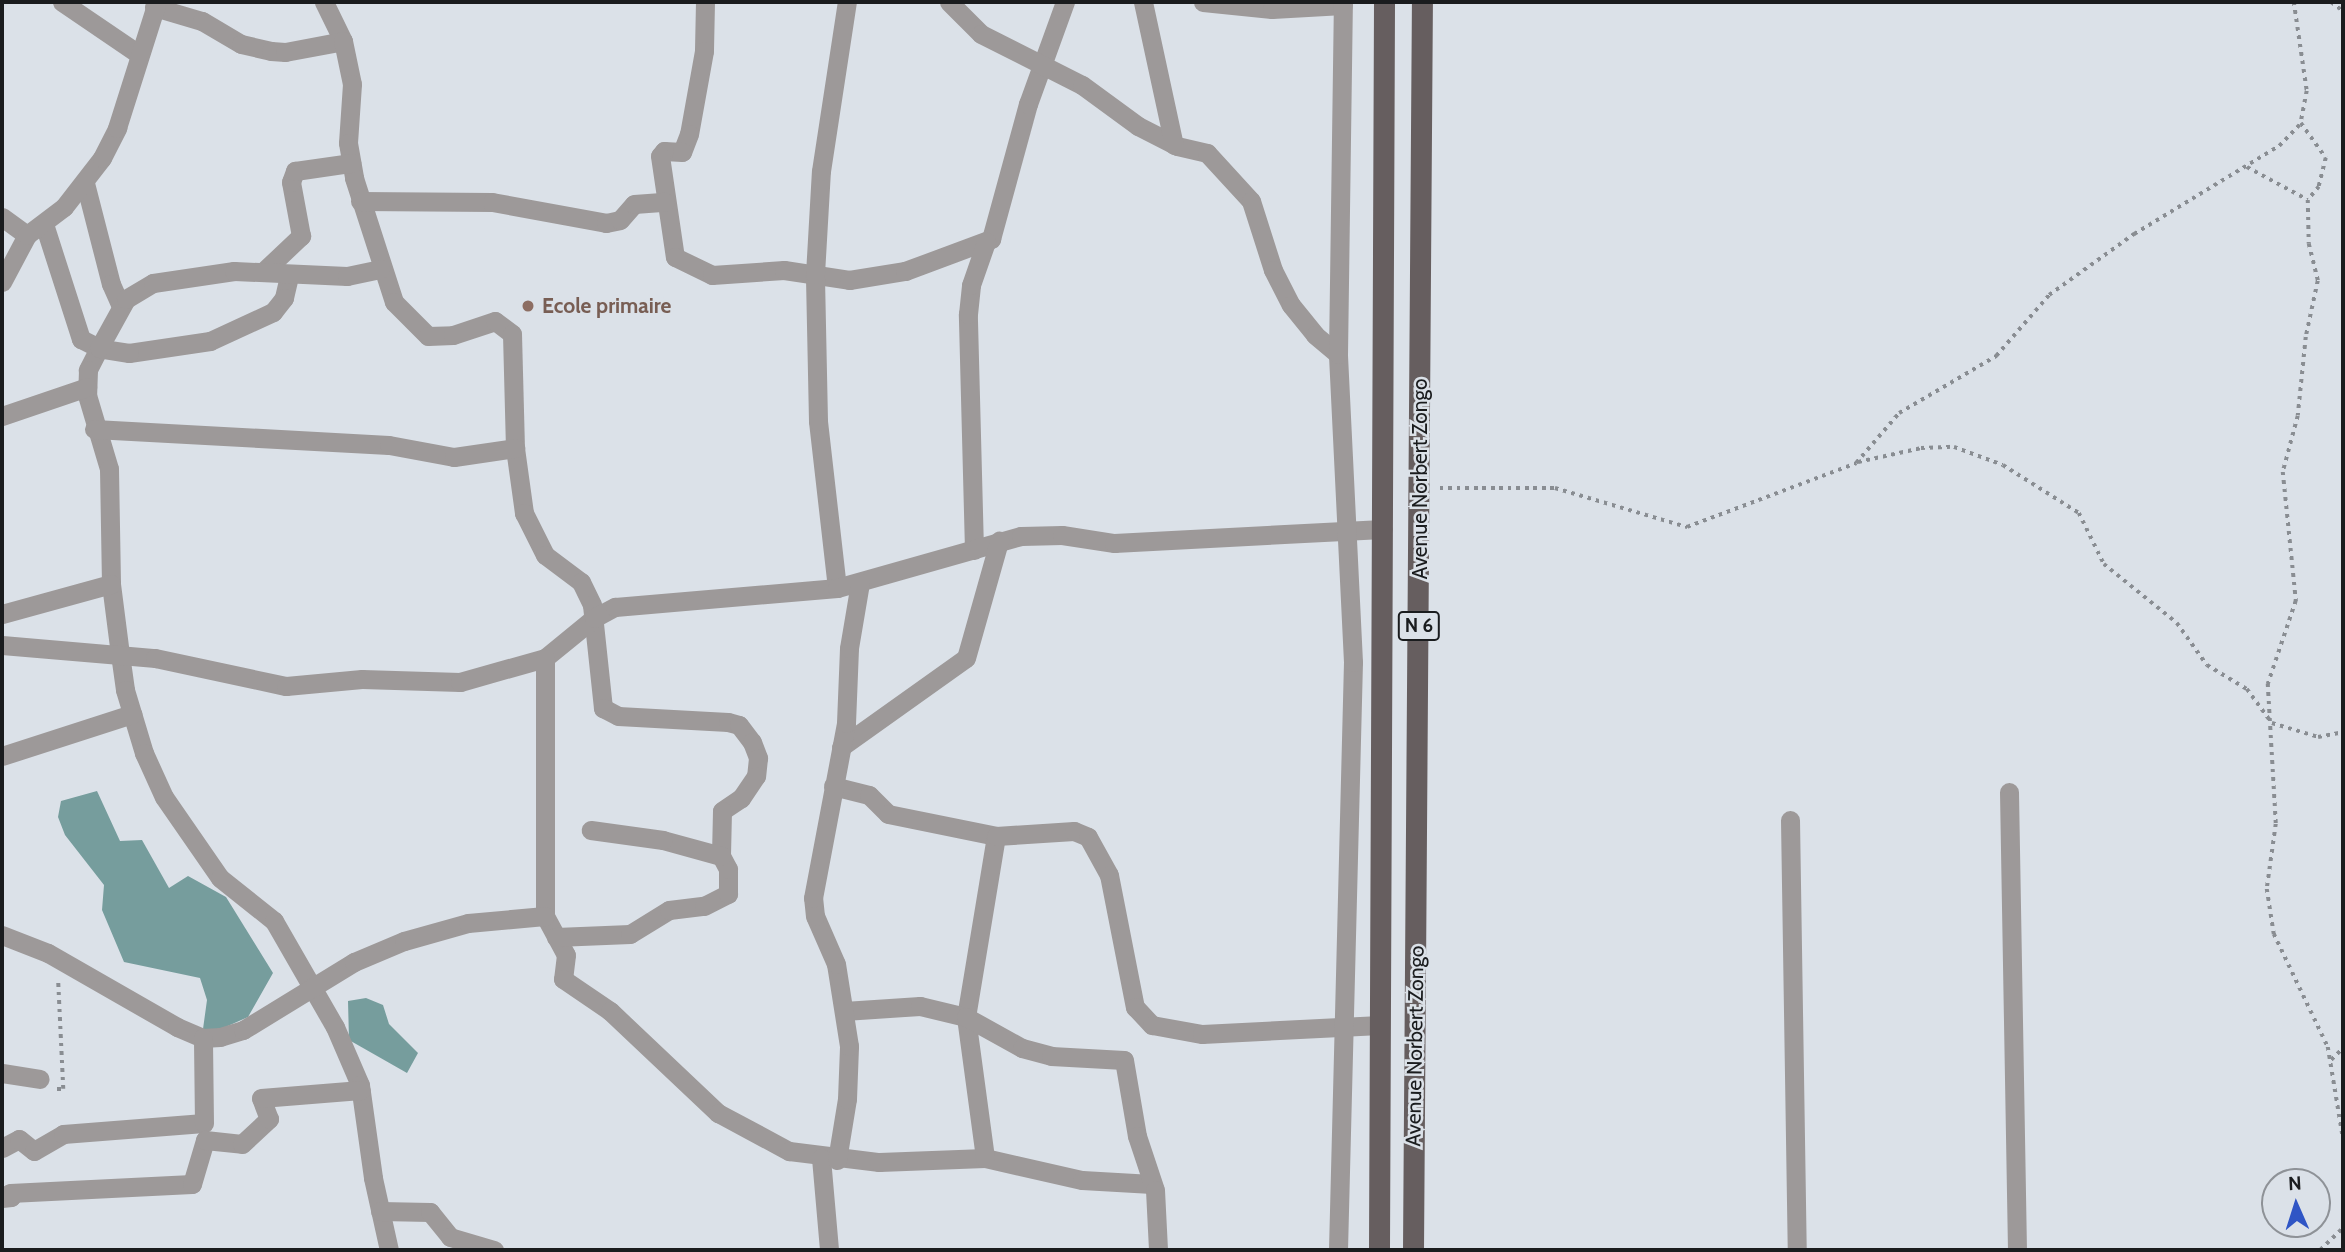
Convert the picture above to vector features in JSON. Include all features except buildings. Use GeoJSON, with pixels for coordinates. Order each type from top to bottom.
{"type":"FeatureCollection","features":[{"type":"Feature","properties":{"kind":"main road","name":"Avenue Norbert Zongo"},"geometry":{"type":"LineString","coordinates":[[1380,1250],[1384,2]]}},
{"type":"Feature","properties":{"kind":"main road","name":"Avenue Norbert Zongo"},"geometry":{"type":"LineString","coordinates":[[1413,1250],[1422,2]]}},
{"type":"Feature","properties":{"kind":"street"},"geometry":{"type":"LineString","coordinates":[[62,2],[138,53]]}},
{"type":"Feature","properties":{"kind":"street"},"geometry":{"type":"LineString","coordinates":[[324,2],[343,41],[352,84],[351,163],[380,269],[394,302],[421,334],[453,335],[495,321],[512,334],[515,448],[520,499],[532,533],[553,564],[581,582],[594,618],[602,701],[612,715],[674,722],[728,722],[748,733],[758,758],[756,776],[741,797],[722,811],[721,856],[730,886],[721,899],[669,910],[630,934],[555,937]]}},
{"type":"Feature","properties":{"kind":"street"},"geometry":{"type":"LineString","coordinates":[[705,2],[704,51],[689,134],[682,152],[664,151],[660,156],[665,202],[676,258],[704,273],[816,274],[849,280],[886,276],[986,242]]}},
{"type":"Feature","properties":{"kind":"street"},"geometry":{"type":"LineString","coordinates":[[837,588],[818,421],[816,274],[821,171],[847,2]]}},
{"type":"Feature","properties":{"kind":"street"},"geometry":{"type":"LineString","coordinates":[[949,2],[981,34],[1042,68],[1082,85],[1132,122],[1174,145],[1207,153],[1245,190],[1257,212],[1273,270],[1291,305],[1315,335],[1338,354]]}},
{"type":"Feature","properties":{"kind":"street"},"geometry":{"type":"LineString","coordinates":[[974,550],[968,314],[971,285],[986,242],[995,232],[1042,68],[1065,2]]}},
{"type":"Feature","properties":{"kind":"street"},"geometry":{"type":"LineString","coordinates":[[1143,2],[1174,145]]}},
{"type":"Feature","properties":{"kind":"street"},"geometry":{"type":"LineString","coordinates":[[1203,2],[1272,9],[1343,3],[1338,354],[1344,532],[1353,662],[1341,1027],[1338,1250]]}},
{"type":"Feature","properties":{"kind":"street"},"geometry":{"type":"LineString","coordinates":[[2,282],[27,235],[44,224],[85,183],[117,128],[155,5],[202,21],[241,44],[271,51],[285,52],[343,41]]}},
{"type":"Feature","properties":{"kind":"street"},"geometry":{"type":"LineString","coordinates":[[265,270],[301,236],[291,182],[295,171],[351,163]]}},
{"type":"Feature","properties":{"kind":"street"},"geometry":{"type":"LineString","coordinates":[[85,183],[111,284],[121,306]]}},
{"type":"Feature","properties":{"kind":"street"},"geometry":{"type":"LineString","coordinates":[[360,201],[492,202],[570,220],[606,222],[622,219],[634,204],[665,202]]}},
{"type":"Feature","properties":{"kind":"street"},"geometry":{"type":"LineString","coordinates":[[2,217],[27,235]]}},
{"type":"Feature","properties":{"kind":"street"},"geometry":{"type":"LineString","coordinates":[[44,224],[81,339],[99,348],[130,353],[210,341],[273,312],[284,298],[289,276]]}},
{"type":"Feature","properties":{"kind":"street"},"geometry":{"type":"LineString","coordinates":[[380,269],[360,276],[289,276],[265,270],[153,283],[131,294],[121,306],[88,370],[87,387],[94,429],[109,469],[111,584],[120,654],[132,714],[144,753],[174,811],[220,878],[268,913],[313,986],[361,1090],[388,1250]]}},
{"type":"Feature","properties":{"kind":"street"},"geometry":{"type":"LineString","coordinates":[[2,416],[87,387]]}},
{"type":"Feature","properties":{"kind":"street"},"geometry":{"type":"LineString","coordinates":[[94,429],[389,445],[454,457],[515,448]]}},
{"type":"Feature","properties":{"kind":"street"},"geometry":{"type":"LineString","coordinates":[[2,645],[120,654],[286,687],[362,679],[469,681],[545,658],[594,618],[628,604],[769,597],[837,588],[999,541],[1050,534],[1114,543],[1383,529]]}},
{"type":"Feature","properties":{"kind":"street"},"geometry":{"type":"LineString","coordinates":[[841,747],[966,658],[999,541]]}},
{"type":"Feature","properties":{"kind":"street"},"geometry":{"type":"LineString","coordinates":[[829,1250],[829,1159],[847,1099],[849,1046],[836,964],[815,916],[813,898],[841,747],[860,583]]}},
{"type":"Feature","properties":{"kind":"street"},"geometry":{"type":"LineString","coordinates":[[2,614],[111,584]]}},
{"type":"Feature","properties":{"kind":"street"},"geometry":{"type":"LineString","coordinates":[[545,658],[545,916],[566,955],[563,979],[610,1011],[718,1113],[770,1143],[829,1159],[985,1158],[1090,1181],[1152,1184]]}},
{"type":"Feature","properties":{"kind":"street"},"geometry":{"type":"LineString","coordinates":[[2,756],[132,714]]}},
{"type":"Feature","properties":{"kind":"street"},"geometry":{"type":"LineString","coordinates":[[833,786],[869,795],[888,814],[996,836],[1074,831],[1088,837],[1109,875],[1135,1007],[1152,1025],[1202,1034],[1380,1025]]}},
{"type":"Feature","properties":{"kind":"street"},"geometry":{"type":"LineString","coordinates":[[2009,792],[2017,1250]]}},
{"type":"Feature","properties":{"kind":"street"},"geometry":{"type":"LineString","coordinates":[[1790,820],[1797,1250]]}},
{"type":"Feature","properties":{"kind":"street"},"geometry":{"type":"LineString","coordinates":[[592,830],[663,840],[721,856]]}},
{"type":"Feature","properties":{"kind":"street"},"geometry":{"type":"LineString","coordinates":[[985,1158],[967,1017],[996,836]]}},
{"type":"Feature","properties":{"kind":"street"},"geometry":{"type":"LineString","coordinates":[[2,935],[56,958],[149,1013],[203,1038],[243,1030],[354,962],[446,927],[545,916]]}},
{"type":"Feature","properties":{"kind":"street"},"geometry":{"type":"LineString","coordinates":[[844,1012],[920,1006],[967,1017],[1022,1048],[1051,1056],[1124,1060],[1152,1184],[1161,1244],[1158,1250]]}},
{"type":"Feature","properties":{"kind":"street"},"geometry":{"type":"LineString","coordinates":[[2,1148],[19,1139],[34,1151],[63,1135],[204,1123],[203,1038]]}},
{"type":"Feature","properties":{"kind":"street"},"geometry":{"type":"LineString","coordinates":[[2,1073],[40,1079]]}},
{"type":"Feature","properties":{"kind":"street"},"geometry":{"type":"LineString","coordinates":[[2,1198],[11,1197],[10,1193],[192,1184],[205,1140],[242,1144],[269,1119],[261,1098],[361,1090]]}},
{"type":"Feature","properties":{"kind":"street"},"geometry":{"type":"LineString","coordinates":[[380,1211],[430,1212],[450,1237],[494,1250]]}},
{"type":"Feature","properties":{"kind":"path"},"geometry":{"type":"LineString","coordinates":[[1856,463],[1899,414],[1996,356],[2049,296],[2134,234],[2279,146],[2301,123],[2308,91],[2294,2]]}},
{"type":"Feature","properties":{"kind":"path"},"geometry":{"type":"LineString","coordinates":[[2330,2],[2343,11]]}},
{"type":"Feature","properties":{"kind":"path"},"geometry":{"type":"LineString","coordinates":[[2301,123],[2326,158],[2319,187],[2308,200],[2309,244],[2318,281],[2306,337],[2298,416],[2283,472],[2296,601],[2268,684],[2276,824],[2267,889],[2274,934],[2331,1060],[2343,1138]]}},
{"type":"Feature","properties":{"kind":"path"},"geometry":{"type":"LineString","coordinates":[[2247,167],[2308,200]]}},
{"type":"Feature","properties":{"kind":"path"},"geometry":{"type":"LineString","coordinates":[[1420,488],[1555,488],[1687,527],[1856,463],[1922,448],[1954,447],[2003,465],[2079,513],[2104,564],[2177,623],[2207,665],[2247,689],[2272,723],[2318,737],[2343,732]]}},
{"type":"Feature","properties":{"kind":"path"},"geometry":{"type":"LineString","coordinates":[[40,1079],[47,1087],[63,1089],[56,958]]}},
{"type":"Feature","properties":{"kind":"path"},"geometry":{"type":"LineString","coordinates":[[2331,1060],[2343,1048]]}},
{"type":"Feature","properties":{"kind":"path"},"geometry":{"type":"LineString","coordinates":[[2320,1250],[2343,1228]]}},
{"type":"Feature","properties":{"kind":"shaded area"},"geometry":{"type":"Polygon","coordinates":[[[97,791],[120,841],[142,840],[169,888],[188,876],[226,897],[273,973],[248,1017],[212,1033],[203,1029],[207,1000],[200,978],[124,962],[102,910],[104,885],[65,835],[58,817],[61,801],[97,791]]]}},
{"type":"Feature","properties":{"kind":"shaded area"},"geometry":{"type":"Polygon","coordinates":[[[366,998],[383,1005],[389,1024],[418,1053],[407,1073],[349,1040],[348,1001],[366,998]]]}},
{"type":"Feature","properties":{"kind":"place","name":"Ecole primaire"},"geometry":{"type":"Point","coordinates":[528,306]}}]}
